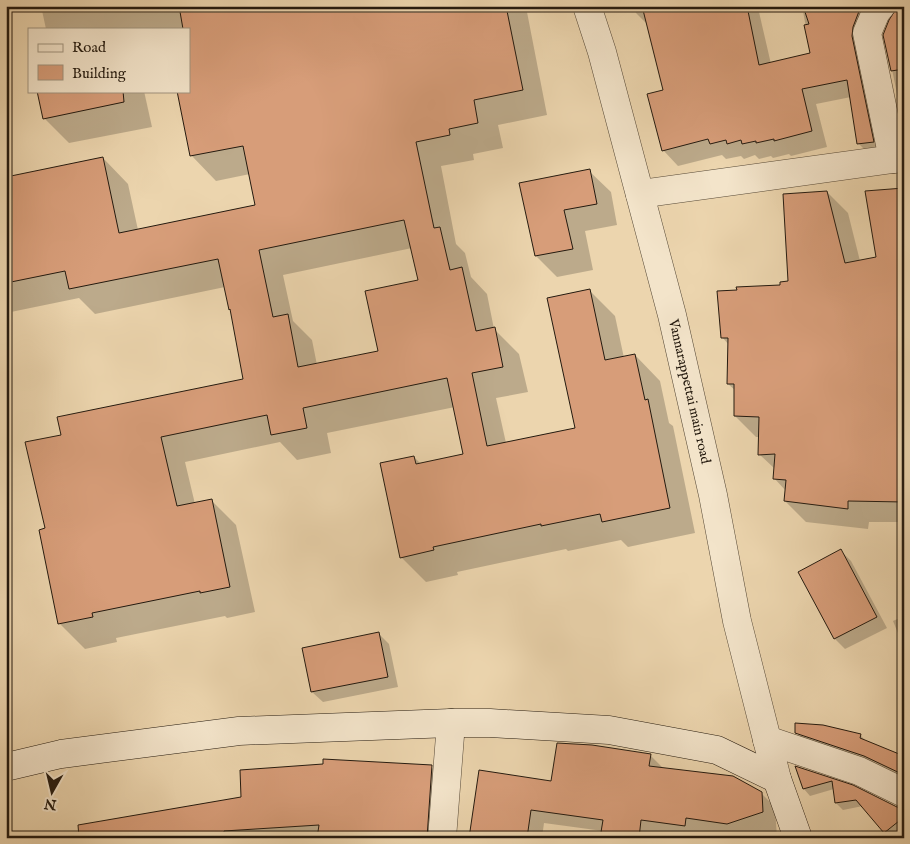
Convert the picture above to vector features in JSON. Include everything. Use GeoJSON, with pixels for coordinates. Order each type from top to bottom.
{"type":"FeatureCollection","features":[{"type":"Feature","properties":{"kind":"street","name":"Vannarappettai main road"},"geometry":{"type":"LineString","coordinates":[[587,6],[602,52],[672,316],[712,495],[736,621],[777,780],[798,838]]}},
{"type":"Feature","properties":{"kind":"street"},"geometry":{"type":"LineString","coordinates":[[640,194],[898,158],[867,33],[876,12],[881,6]]}},
{"type":"Feature","properties":{"kind":"street"},"geometry":{"type":"LineString","coordinates":[[6,767],[61,754],[239,731],[490,722],[609,730],[718,750],[777,780]]}},
{"type":"Feature","properties":{"kind":"street"},"geometry":{"type":"LineString","coordinates":[[442,838],[451,723]]}},
{"type":"Feature","properties":{"kind":"street"},"geometry":{"type":"LineString","coordinates":[[767,740],[858,771],[904,793]]}},
{"type":"Feature","properties":{"kind":"building"},"geometry":{"type":"Polygon","coordinates":[[[179,6],[506,6],[523,90],[474,100],[478,123],[449,129],[450,135],[416,142],[434,228],[440,227],[450,270],[462,267],[476,331],[495,327],[503,367],[472,373],[487,446],[575,428],[547,298],[590,289],[605,360],[635,354],[645,400],[648,399],[670,508],[602,522],[600,514],[541,526],[541,524],[433,547],[434,550],[400,558],[380,463],[414,456],[416,464],[463,454],[447,378],[303,408],[307,428],[271,435],[267,415],[161,437],[177,506],[212,499],[230,587],[200,593],[200,591],[92,613],[93,617],[58,624],[39,530],[45,528],[25,442],[61,435],[57,417],[243,379],[230,309],[218,259],[69,289],[65,271],[6,283],[6,177],[103,157],[119,233],[255,205],[243,146],[190,156],[177,92],[190,92],[190,28],[183,28],[179,6]],[[404,220],[259,250],[273,317],[288,314],[298,367],[378,351],[365,291],[418,280],[404,220]]]}},
{"type":"Feature","properties":{"kind":"building"},"geometry":{"type":"Polygon","coordinates":[[[642,6],[747,6],[759,65],[810,53],[804,25],[809,24],[803,6],[861,6],[853,27],[852,36],[874,142],[857,144],[847,80],[802,89],[812,131],[774,141],[774,139],[756,143],[756,141],[742,144],[741,140],[727,144],[726,140],[710,144],[708,139],[662,151],[647,94],[663,90],[642,6]]]}},
{"type":"Feature","properties":{"kind":"building"},"geometry":{"type":"Polygon","coordinates":[[[896,6],[898,6],[899,12],[904,11],[904,69],[891,71],[883,35],[896,6]]]}},
{"type":"Feature","properties":{"kind":"building"},"geometry":{"type":"Polygon","coordinates":[[[37,92],[123,92],[124,102],[43,119],[37,92]]]}},
{"type":"Feature","properties":{"kind":"building"},"geometry":{"type":"Polygon","coordinates":[[[590,169],[597,204],[564,210],[573,249],[535,256],[519,183],[590,169]]]}},
{"type":"Feature","properties":{"kind":"building"},"geometry":{"type":"Polygon","coordinates":[[[904,188],[904,502],[848,501],[848,509],[784,501],[786,480],[773,479],[775,454],[758,455],[759,417],[734,416],[734,384],[727,384],[728,338],[721,338],[717,291],[737,290],[736,287],[780,285],[780,282],[788,281],[783,194],[827,191],[845,263],[876,257],[865,191],[904,188]]]}},
{"type":"Feature","properties":{"kind":"building"},"geometry":{"type":"Polygon","coordinates":[[[841,549],[877,617],[834,639],[798,572],[841,549]]]}},
{"type":"Feature","properties":{"kind":"building"},"geometry":{"type":"Polygon","coordinates":[[[379,632],[388,677],[311,692],[302,648],[379,632]]]}},
{"type":"Feature","properties":{"kind":"building"},"geometry":{"type":"Polygon","coordinates":[[[795,723],[823,725],[861,734],[860,738],[904,756],[904,775],[864,756],[795,733],[795,723]]]}},
{"type":"Feature","properties":{"kind":"building"},"geometry":{"type":"Polygon","coordinates":[[[557,743],[592,745],[651,754],[649,766],[733,776],[762,792],[763,812],[727,824],[686,818],[685,826],[641,820],[639,838],[600,838],[603,820],[531,810],[527,838],[469,838],[479,770],[551,781],[557,743]]]}},
{"type":"Feature","properties":{"kind":"building"},"geometry":{"type":"Polygon","coordinates":[[[323,759],[432,765],[427,838],[317,838],[319,825],[224,831],[224,838],[79,838],[78,825],[241,797],[240,770],[323,764],[323,759]]]}},
{"type":"Feature","properties":{"kind":"building"},"geometry":{"type":"Polygon","coordinates":[[[795,766],[853,785],[897,807],[904,808],[904,817],[884,833],[856,800],[835,803],[832,781],[803,789],[795,766]]]}}]}
